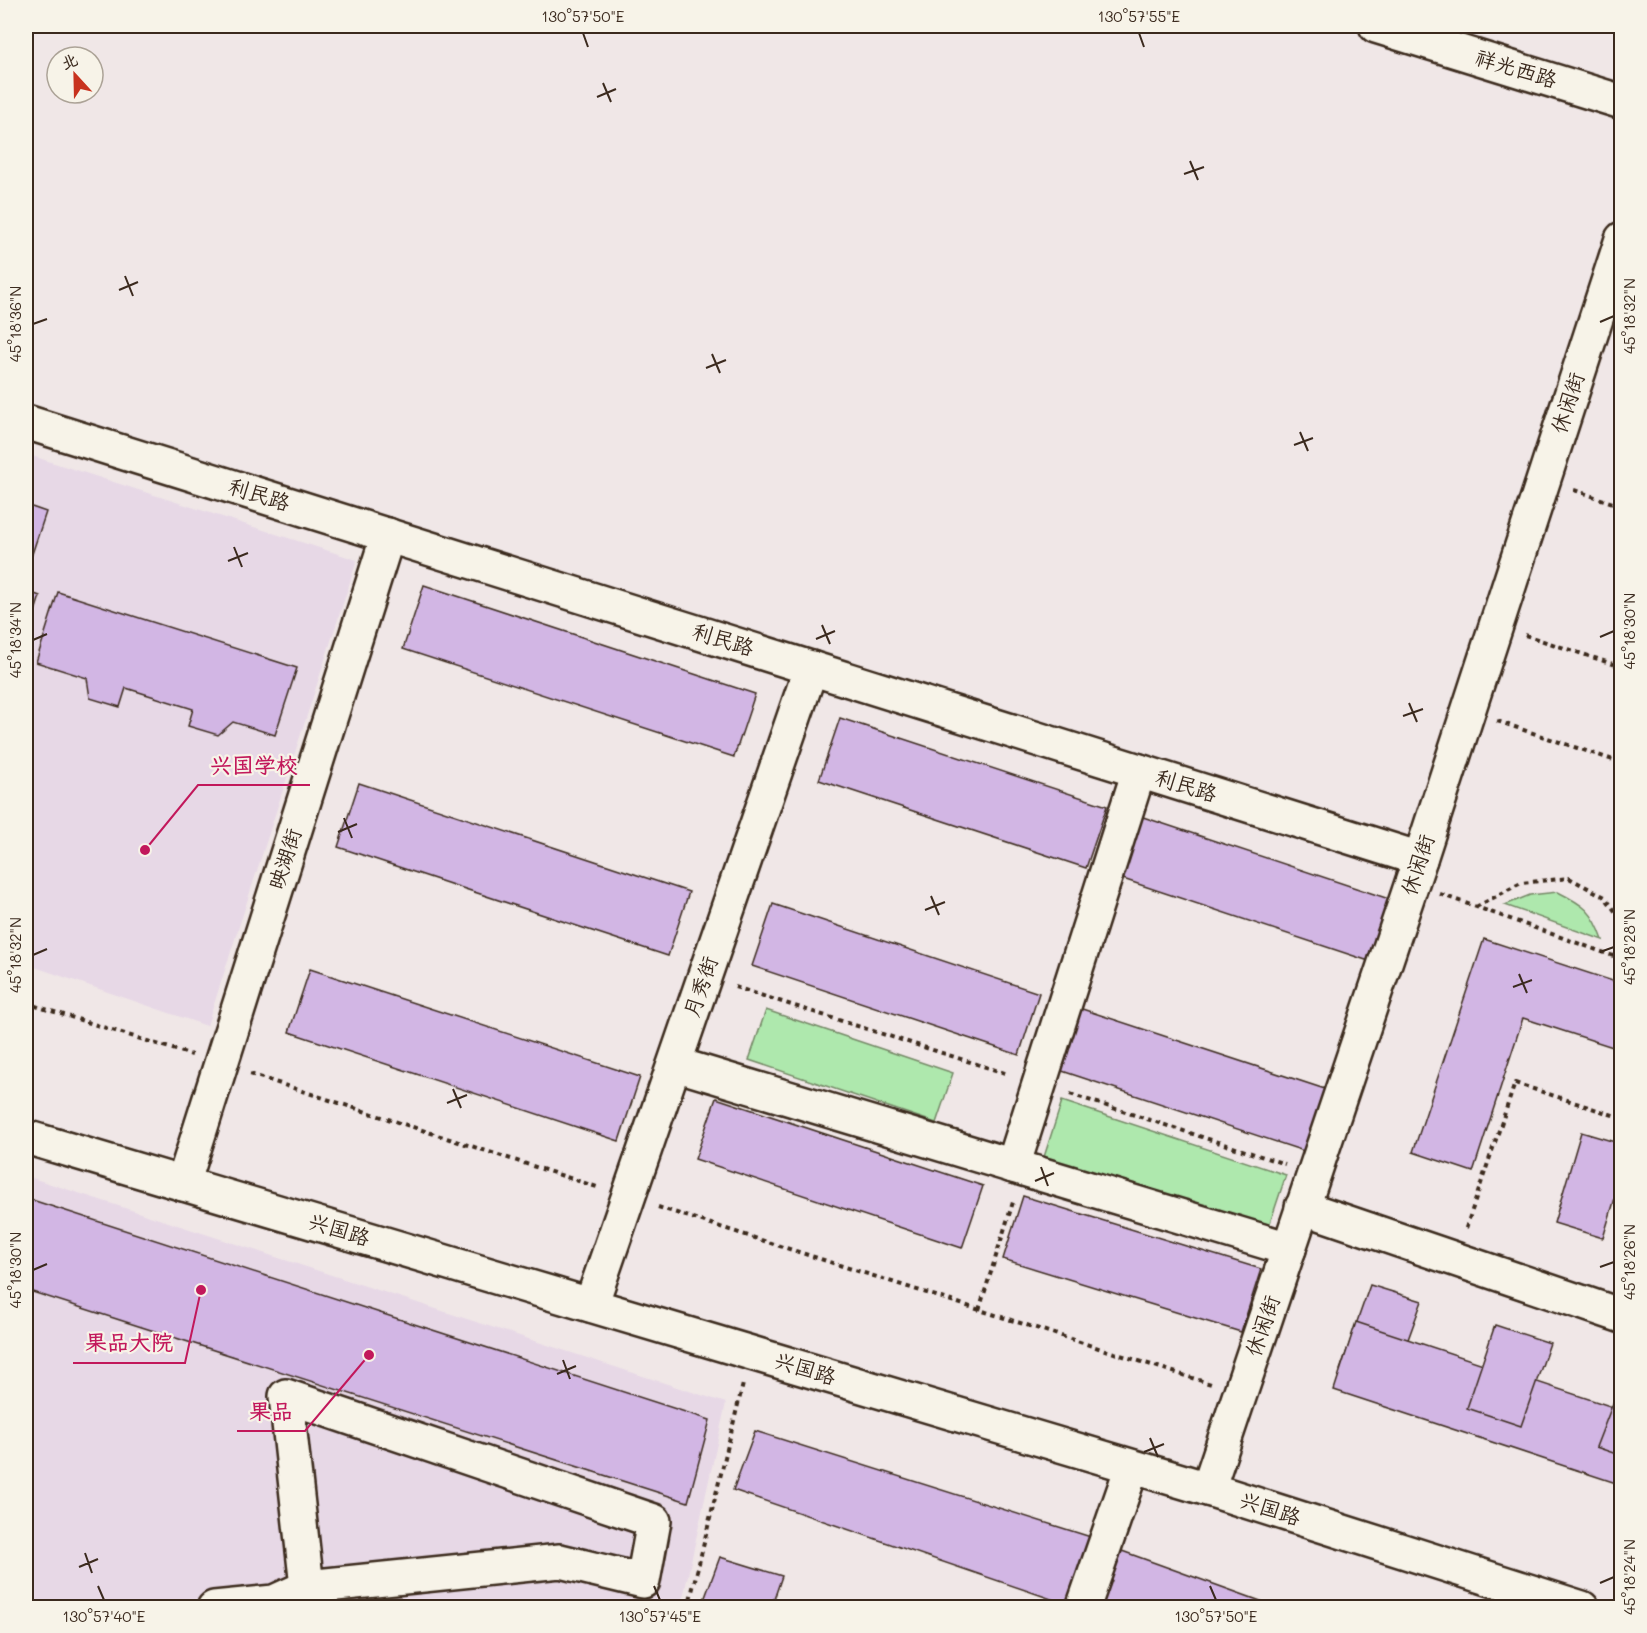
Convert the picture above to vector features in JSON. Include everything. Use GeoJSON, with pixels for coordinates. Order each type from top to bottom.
{"type":"FeatureCollection","features":[{"type":"Feature","properties":{"kind":"street","name":"祥光西路"},"geometry":{"type":"LineString","coordinates":[[1376,26],[1622,102]]}},
{"type":"Feature","properties":{"kind":"street","name":"休闲街"},"geometry":{"type":"LineString","coordinates":[[1208,1489],[1416,872],[1622,238]]}},
{"type":"Feature","properties":{"kind":"street","name":"利民路"},"geometry":{"type":"LineString","coordinates":[[26,422],[1139,771],[1416,872]]}},
{"type":"Feature","properties":{"kind":"street","name":"映湖街"},"geometry":{"type":"LineString","coordinates":[[183,1184],[388,535]]}},
{"type":"Feature","properties":{"kind":"street","name":"月秀街"},"geometry":{"type":"LineString","coordinates":[[591,1305],[811,668]]}},
{"type":"Feature","properties":{"kind":"street"},"geometry":{"type":"LineString","coordinates":[[1019,1168],[1139,771]]}},
{"type":"Feature","properties":{"kind":"street"},"geometry":{"type":"LineString","coordinates":[[675,1064],[1288,1249]]}},
{"type":"Feature","properties":{"kind":"street","name":"兴国路"},"geometry":{"type":"LineString","coordinates":[[26,1137],[1208,1489],[1579,1607]]}},
{"type":"Feature","properties":{"kind":"street"},"geometry":{"type":"LineString","coordinates":[[1302,1207],[1622,1316]]}},
{"type":"Feature","properties":{"kind":"street"},"geometry":{"type":"LineString","coordinates":[[214,1608],[274,1602],[307,1587],[560,1561],[643,1581],[654,1521],[286,1396],[307,1587]]}},
{"type":"Feature","properties":{"kind":"street"},"geometry":{"type":"LineString","coordinates":[[1083,1608],[1132,1467]]}},
{"type":"Feature","properties":{"kind":"path"},"geometry":{"type":"LineString","coordinates":[[1543,480],[1622,506]]}},
{"type":"Feature","properties":{"kind":"path"},"geometry":{"type":"LineString","coordinates":[[1496,625],[1622,667]]}},
{"type":"Feature","properties":{"kind":"path"},"geometry":{"type":"LineString","coordinates":[[1468,711],[1622,763]]}},
{"type":"Feature","properties":{"kind":"path"},"geometry":{"type":"LineString","coordinates":[[1416,872],[1476,907],[1622,959]]}},
{"type":"Feature","properties":{"kind":"path"},"geometry":{"type":"LineString","coordinates":[[1476,907],[1521,883],[1569,878],[1605,897],[1622,921]]}},
{"type":"Feature","properties":{"kind":"path"},"geometry":{"type":"LineString","coordinates":[[1455,1260],[1515,1083],[1622,1118]]}},
{"type":"Feature","properties":{"kind":"path"},"geometry":{"type":"LineString","coordinates":[[979,1310],[1019,1168]]}},
{"type":"Feature","properties":{"kind":"path"},"geometry":{"type":"LineString","coordinates":[[688,1608],[751,1353]]}},
{"type":"Feature","properties":{"kind":"shaded area"},"geometry":{"type":"Polygon","coordinates":[[[26,454],[357,560],[207,1026],[26,964],[26,637],[40,596],[26,591],[26,454]],[[58,592],[36,661],[87,678],[90,698],[120,707],[126,688],[193,709],[188,726],[218,735],[297,669],[58,592]]]}},
{"type":"Feature","properties":{"kind":"shaded area"},"geometry":{"type":"Polygon","coordinates":[[[26,1176],[726,1403],[681,1607],[26,1608],[26,1176]]]}},
{"type":"Feature","properties":{"kind":"green space"},"geometry":{"type":"Polygon","coordinates":[[[1558,892],[1575,901],[1591,915],[1603,940],[1505,905],[1530,895],[1558,892]]]}},
{"type":"Feature","properties":{"kind":"green space"},"geometry":{"type":"Polygon","coordinates":[[[766,1010],[953,1073],[936,1123],[749,1060],[766,1010]]]}},
{"type":"Feature","properties":{"kind":"green space"},"geometry":{"type":"Polygon","coordinates":[[[1062,1101],[1286,1175],[1267,1232],[1044,1157],[1062,1101]]]}},
{"type":"Feature","properties":{"kind":"building"},"geometry":{"type":"Polygon","coordinates":[[[26,505],[46,512],[31,557],[26,555],[26,505]]]}},
{"type":"Feature","properties":{"kind":"building"},"geometry":{"type":"Polygon","coordinates":[[[424,585],[755,694],[734,757],[403,649],[424,585]]]}},
{"type":"Feature","properties":{"kind":"building"},"geometry":{"type":"Polygon","coordinates":[[[26,591],[40,596],[27,637],[26,637],[26,591]]]}},
{"type":"Feature","properties":{"kind":"building"},"geometry":{"type":"Polygon","coordinates":[[[58,592],[297,668],[275,735],[233,722],[218,735],[188,726],[193,709],[126,688],[120,707],[90,698],[87,678],[36,662],[58,592]]]}},
{"type":"Feature","properties":{"kind":"building"},"geometry":{"type":"Polygon","coordinates":[[[840,718],[1107,806],[1086,868],[819,780],[840,718]]]}},
{"type":"Feature","properties":{"kind":"building"},"geometry":{"type":"Polygon","coordinates":[[[359,783],[689,892],[668,956],[338,847],[359,783]]]}},
{"type":"Feature","properties":{"kind":"building"},"geometry":{"type":"Polygon","coordinates":[[[1134,814],[1401,903],[1381,965],[1114,876],[1134,814]]]}},
{"type":"Feature","properties":{"kind":"building"},"geometry":{"type":"Polygon","coordinates":[[[773,904],[1039,993],[1019,1055],[752,966],[773,904]]]}},
{"type":"Feature","properties":{"kind":"building"},"geometry":{"type":"Polygon","coordinates":[[[1484,939],[1622,984],[1622,1050],[1523,1018],[1473,1172],[1413,1152],[1484,939]]]}},
{"type":"Feature","properties":{"kind":"building"},"geometry":{"type":"Polygon","coordinates":[[[310,969],[640,1077],[619,1141],[289,1032],[310,969]]]}},
{"type":"Feature","properties":{"kind":"building"},"geometry":{"type":"Polygon","coordinates":[[[1070,1005],[1337,1093],[1316,1155],[1050,1067],[1070,1005]]]}},
{"type":"Feature","properties":{"kind":"building"},"geometry":{"type":"Polygon","coordinates":[[[716,1098],[983,1186],[962,1248],[695,1159],[716,1098]]]}},
{"type":"Feature","properties":{"kind":"building"},"geometry":{"type":"Polygon","coordinates":[[[1581,1132],[1622,1144],[1622,1175],[1603,1238],[1554,1223],[1581,1132]]]}},
{"type":"Feature","properties":{"kind":"building"},"geometry":{"type":"Polygon","coordinates":[[[1023,1196],[1261,1269],[1241,1332],[1003,1259],[1023,1196]]]}},
{"type":"Feature","properties":{"kind":"building"},"geometry":{"type":"Polygon","coordinates":[[[26,1198],[710,1420],[688,1502],[26,1290],[26,1198]]]}},
{"type":"Feature","properties":{"kind":"building"},"geometry":{"type":"Polygon","coordinates":[[[1370,1285],[1422,1301],[1391,1386],[1340,1370],[1370,1285]]]}},
{"type":"Feature","properties":{"kind":"building"},"geometry":{"type":"Polygon","coordinates":[[[1356,1322],[1622,1410],[1622,1485],[1334,1390],[1356,1322]]]}},
{"type":"Feature","properties":{"kind":"building"},"geometry":{"type":"Polygon","coordinates":[[[1495,1325],[1550,1343],[1521,1426],[1467,1408],[1495,1325]]]}},
{"type":"Feature","properties":{"kind":"building"},"geometry":{"type":"Polygon","coordinates":[[[1622,1380],[1622,1456],[1596,1447],[1622,1380]]]}},
{"type":"Feature","properties":{"kind":"building"},"geometry":{"type":"Polygon","coordinates":[[[755,1431],[1094,1538],[1069,1605],[733,1490],[755,1431]]]}},
{"type":"Feature","properties":{"kind":"building"},"geometry":{"type":"Polygon","coordinates":[[[1122,1551],[1280,1608],[1099,1608],[1122,1551]]]}},
{"type":"Feature","properties":{"kind":"building"},"geometry":{"type":"Polygon","coordinates":[[[720,1557],[782,1576],[771,1608],[701,1608],[720,1557]]]}},
{"type":"Feature","properties":{"kind":"place","name":"兴国学校"},"geometry":{"type":"Point","coordinates":[145,850]}},
{"type":"Feature","properties":{"kind":"place","name":"果品大院"},"geometry":{"type":"Point","coordinates":[201,1290]}},
{"type":"Feature","properties":{"kind":"place","name":"果品"},"geometry":{"type":"Point","coordinates":[369,1355]}}]}
